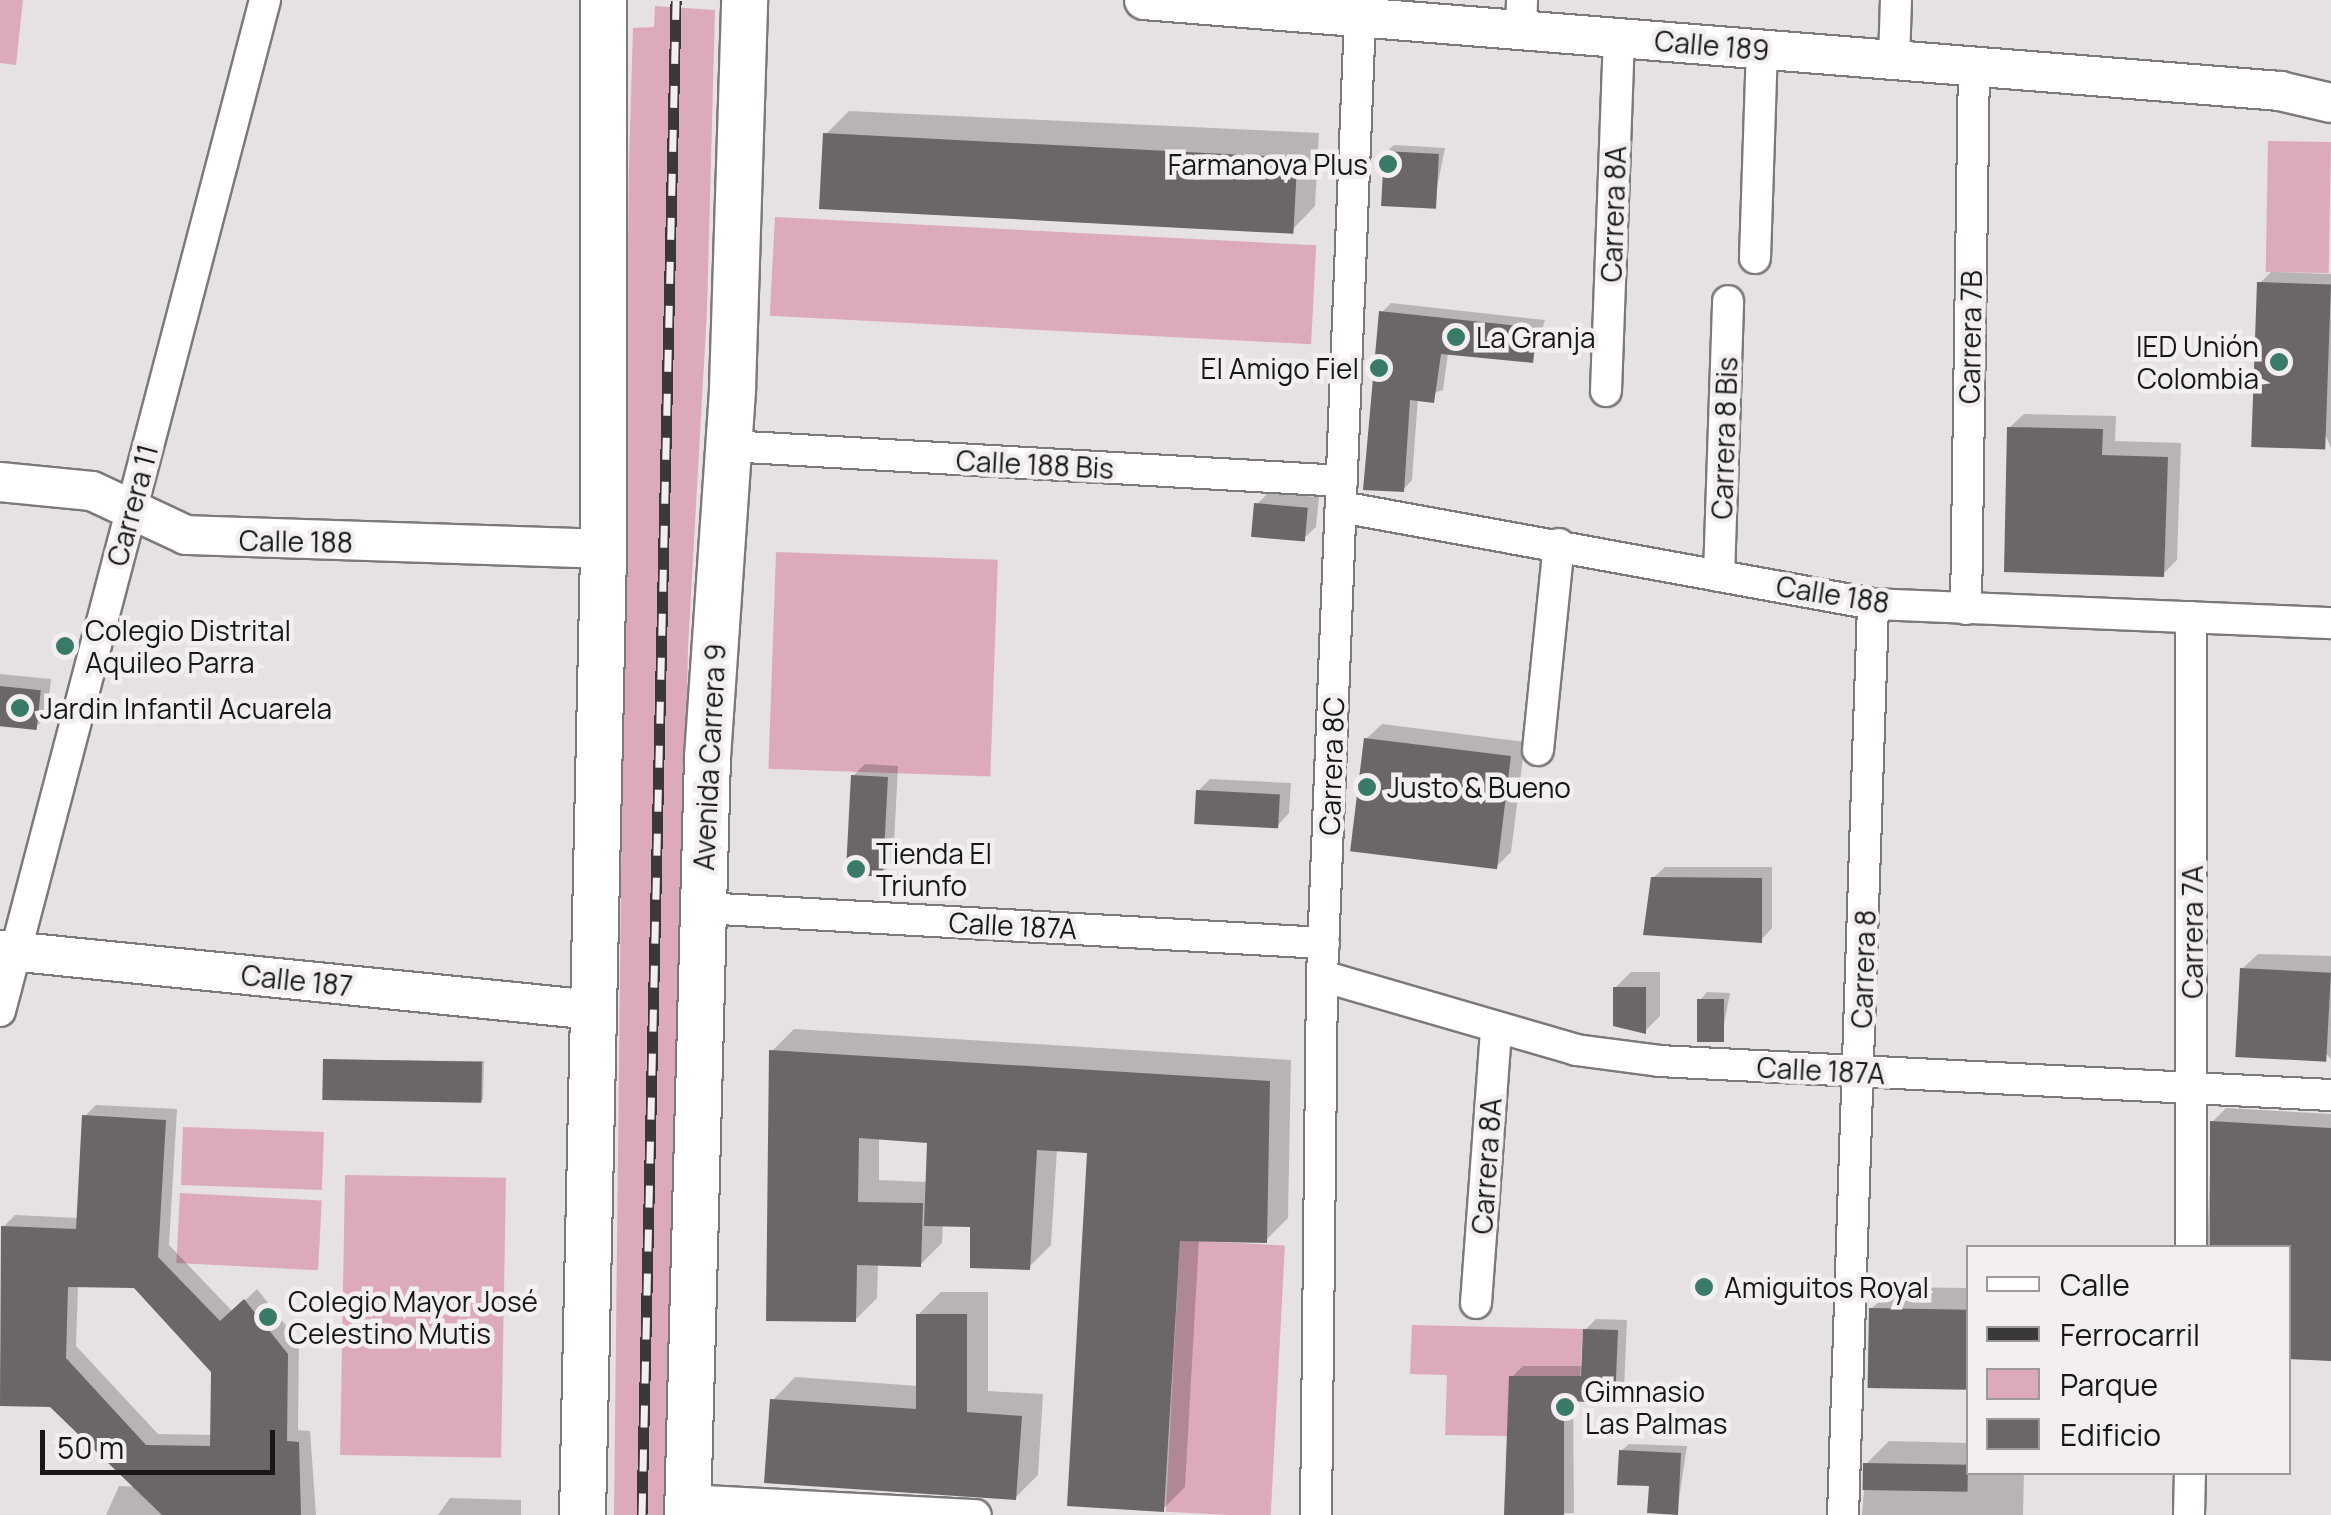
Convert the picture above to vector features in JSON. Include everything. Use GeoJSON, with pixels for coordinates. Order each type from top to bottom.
{"type":"FeatureCollection","features":[{"type":"Feature","properties":{"kind":"main road"},"geometry":{"type":"LineString","coordinates":[[582,1515],[603,548],[602,0]]}},
{"type":"Feature","properties":{"kind":"main road","name":"Avenida Carrera 9"},"geometry":{"type":"LineString","coordinates":[[687,1508],[702,908],[728,446],[744,0]]}},
{"type":"Feature","properties":{"kind":"street","name":"Carrera 11"},"geometry":{"type":"LineString","coordinates":[[0,1012],[7,951],[130,511],[265,0]]}},
{"type":"Feature","properties":{"kind":"street","name":"Calle 189"},"geometry":{"type":"LineString","coordinates":[[1144,0],[1360,18],[1522,15],[1619,38],[2280,90],[2331,103]]}},
{"type":"Feature","properties":{"kind":"street"},"geometry":{"type":"LineString","coordinates":[[1894,60],[1896,0]]}},
{"type":"Feature","properties":{"kind":"street","name":"Carrera 8C"},"geometry":{"type":"LineString","coordinates":[[1316,1515],[1322,976],[1360,18]]}},
{"type":"Feature","properties":{"kind":"street","name":"Carrera 8A"},"geometry":{"type":"LineString","coordinates":[[1606,391],[1619,38]]}},
{"type":"Feature","properties":{"kind":"street"},"geometry":{"type":"LineString","coordinates":[[1755,258],[1762,49]]}},
{"type":"Feature","properties":{"kind":"street","name":"Carrera 7B"},"geometry":{"type":"LineString","coordinates":[[1966,609],[1974,66]]}},
{"type":"Feature","properties":{"kind":"street","name":"Calle 189"},"geometry":{"type":"LineString","coordinates":[[2280,90],[2331,76]]}},
{"type":"Feature","properties":{"kind":"street","name":"Carrera 8 Bis"},"geometry":{"type":"LineString","coordinates":[[1719,576],[1728,302]]}},
{"type":"Feature","properties":{"kind":"street","name":"Calle 188 Bis"},"geometry":{"type":"LineString","coordinates":[[728,446],[1342,494]]}},
{"type":"Feature","properties":{"kind":"street","name":"Calle 188"},"geometry":{"type":"LineString","coordinates":[[0,482],[68,486],[158,527],[223,539],[603,548]]}},
{"type":"Feature","properties":{"kind":"street","name":"Calle 188"},"geometry":{"type":"LineString","coordinates":[[1342,494],[1560,544],[1873,604],[2331,623]]}},
{"type":"Feature","properties":{"kind":"street"},"geometry":{"type":"LineString","coordinates":[[1538,750],[1560,544]]}},
{"type":"Feature","properties":{"kind":"street","name":"Carrera 8"},"geometry":{"type":"LineString","coordinates":[[1843,1515],[1873,604]]}},
{"type":"Feature","properties":{"kind":"street","name":"Carrera 7A"},"geometry":{"type":"LineString","coordinates":[[2191,617],[2191,1245]]}},
{"type":"Feature","properties":{"kind":"street","name":"Calle 187A"},"geometry":{"type":"LineString","coordinates":[[702,908],[1324,942]]}},
{"type":"Feature","properties":{"kind":"street","name":"Calle 187"},"geometry":{"type":"LineString","coordinates":[[7,951],[594,1010]]}},
{"type":"Feature","properties":{"kind":"street","name":"Calle 187A"},"geometry":{"type":"LineString","coordinates":[[1322,976],[1496,1029],[1660,1061],[2331,1095]]}},
{"type":"Feature","properties":{"kind":"street","name":"Carrera 8A"},"geometry":{"type":"LineString","coordinates":[[1476,1304],[1496,1029]]}},
{"type":"Feature","properties":{"kind":"street"},"geometry":{"type":"LineString","coordinates":[[2189,1515],[2190,1475]]}},
{"type":"Feature","properties":{"kind":"street"},"geometry":{"type":"LineString","coordinates":[[687,1508],[976,1515]]}},
{"type":"Feature","properties":{"kind":"green space"},"geometry":{"type":"Polygon","coordinates":[[[0,0],[23,0],[16,65],[0,63],[0,0]]]}},
{"type":"Feature","properties":{"kind":"green space"},"geometry":{"type":"Polygon","coordinates":[[[655,6],[715,10],[707,310],[688,648],[669,1515],[614,1515],[629,163],[633,28],[654,27],[655,6]]]}},
{"type":"Feature","properties":{"kind":"green space"},"geometry":{"type":"Polygon","coordinates":[[[2268,141],[2331,142],[2329,273],[2266,272],[2268,141]]]}},
{"type":"Feature","properties":{"kind":"green space"},"geometry":{"type":"Polygon","coordinates":[[[775,217],[1316,245],[1311,344],[770,316],[775,217]]]}},
{"type":"Feature","properties":{"kind":"green space"},"geometry":{"type":"Polygon","coordinates":[[[776,552],[998,560],[990,777],[768,769],[776,552]]]}},
{"type":"Feature","properties":{"kind":"green space"},"geometry":{"type":"Polygon","coordinates":[[[183,1127],[324,1132],[322,1190],[181,1185],[183,1127]]]}},
{"type":"Feature","properties":{"kind":"green space"},"geometry":{"type":"Polygon","coordinates":[[[345,1175],[506,1178],[501,1458],[340,1455],[345,1175]]]}},
{"type":"Feature","properties":{"kind":"green space"},"geometry":{"type":"Polygon","coordinates":[[[180,1193],[322,1200],[318,1270],[176,1263],[180,1193]]]}},
{"type":"Feature","properties":{"kind":"green space"},"geometry":{"type":"Polygon","coordinates":[[[1180,1240],[1285,1245],[1271,1515],[1166,1512],[1180,1240]]]}},
{"type":"Feature","properties":{"kind":"green space"},"geometry":{"type":"Polygon","coordinates":[[[1412,1325],[1583,1329],[1580,1377],[1510,1376],[1507,1436],[1445,1435],[1447,1375],[1410,1374],[1412,1325]]]}},
{"type":"Feature","properties":{"kind":"building"},"geometry":{"type":"Polygon","coordinates":[[[823,133],[1297,158],[1293,234],[819,209],[823,133]]]}},
{"type":"Feature","properties":{"kind":"building"},"geometry":{"type":"Polygon","coordinates":[[[1384,151],[1439,154],[1436,209],[1381,206],[1384,151]]]}},
{"type":"Feature","properties":{"kind":"building"},"geometry":{"type":"Polygon","coordinates":[[[2257,282],[2331,285],[2325,449],[2251,447],[2257,282]]]}},
{"type":"Feature","properties":{"kind":"building"},"geometry":{"type":"Polygon","coordinates":[[[1379,311],[1537,328],[1533,363],[1441,354],[1434,403],[1410,400],[1404,492],[1363,490],[1379,311]]]}},
{"type":"Feature","properties":{"kind":"building"},"geometry":{"type":"Polygon","coordinates":[[[2007,427],[2103,429],[2102,455],[2168,457],[2164,577],[2004,572],[2007,427]]]}},
{"type":"Feature","properties":{"kind":"building"},"geometry":{"type":"Polygon","coordinates":[[[1254,503],[1308,508],[1305,542],[1251,537],[1254,503]]]}},
{"type":"Feature","properties":{"kind":"building","name":"Jardin Infantil Acuarela"},"geometry":{"type":"Polygon","coordinates":[[[0,686],[41,690],[37,730],[0,726],[0,686]]]}},
{"type":"Feature","properties":{"kind":"building"},"geometry":{"type":"Polygon","coordinates":[[[1364,738],[1511,756],[1497,869],[1350,851],[1364,738]]]}},
{"type":"Feature","properties":{"kind":"building"},"geometry":{"type":"Polygon","coordinates":[[[851,775],[888,777],[883,877],[846,875],[851,775]]]}},
{"type":"Feature","properties":{"kind":"building"},"geometry":{"type":"Polygon","coordinates":[[[1196,790],[1280,794],[1278,828],[1194,824],[1196,790]]]}},
{"type":"Feature","properties":{"kind":"building"},"geometry":{"type":"Polygon","coordinates":[[[1651,877],[1762,878],[1762,943],[1643,935],[1651,877]]]}},
{"type":"Feature","properties":{"kind":"building"},"geometry":{"type":"Polygon","coordinates":[[[2240,968],[2331,973],[2326,1062],[2235,1057],[2240,968]]]}},
{"type":"Feature","properties":{"kind":"building"},"geometry":{"type":"Polygon","coordinates":[[[1613,987],[1646,987],[1646,1034],[1613,1026],[1613,987]]]}},
{"type":"Feature","properties":{"kind":"building"},"geometry":{"type":"Polygon","coordinates":[[[1697,999],[1724,999],[1724,1042],[1697,1042],[1697,999]]]}},
{"type":"Feature","properties":{"kind":"building"},"geometry":{"type":"Polygon","coordinates":[[[769,1050],[1270,1081],[1267,1243],[1180,1241],[1164,1512],[1067,1506],[1087,1153],[1037,1150],[1030,1270],[970,1268],[970,1227],[924,1226],[927,1143],[859,1138],[858,1202],[923,1203],[921,1267],[857,1265],[856,1322],[766,1321],[769,1050]]]}},
{"type":"Feature","properties":{"kind":"building"},"geometry":{"type":"Polygon","coordinates":[[[323,1059],[482,1062],[481,1103],[322,1100],[323,1059]]]}},
{"type":"Feature","properties":{"kind":"building"},"geometry":{"type":"Polygon","coordinates":[[[82,1115],[166,1120],[158,1257],[220,1321],[244,1299],[288,1354],[287,1441],[299,1442],[301,1515],[162,1515],[50,1407],[0,1406],[1,1226],[76,1229],[82,1115]],[[68,1287],[66,1358],[146,1445],[210,1446],[211,1372],[134,1288],[68,1287]]]}},
{"type":"Feature","properties":{"kind":"building"},"geometry":{"type":"Polygon","coordinates":[[[2210,1121],[2331,1128],[2331,1361],[2291,1359],[2291,1245],[2210,1245],[2210,1121]]]}},
{"type":"Feature","properties":{"kind":"building"},"geometry":{"type":"Polygon","coordinates":[[[1869,1308],[1966,1310],[1966,1390],[1868,1388],[1869,1308]]]}},
{"type":"Feature","properties":{"kind":"building"},"geometry":{"type":"Polygon","coordinates":[[[916,1314],[967,1314],[967,1412],[1022,1416],[1016,1500],[764,1483],[770,1399],[916,1409],[916,1314]]]}},
{"type":"Feature","properties":{"kind":"building"},"geometry":{"type":"Polygon","coordinates":[[[1583,1329],[1618,1330],[1615,1403],[1564,1401],[1564,1515],[1504,1515],[1509,1376],[1581,1376],[1583,1329]]]}},
{"type":"Feature","properties":{"kind":"building"},"geometry":{"type":"Polygon","coordinates":[[[1619,1450],[1681,1453],[1678,1515],[1647,1513],[1649,1486],[1617,1485],[1619,1450]]]}},
{"type":"Feature","properties":{"kind":"building"},"geometry":{"type":"Polygon","coordinates":[[[1863,1463],[1966,1465],[1968,1492],[1863,1490],[1863,1463]]]}},
{"type":"Feature","properties":{"kind":"railway"},"geometry":{"type":"LineString","coordinates":[[642,1515],[676,0]]}},
{"type":"Feature","properties":{"kind":"place","name":"Farmanova Plus"},"geometry":{"type":"Point","coordinates":[1388,164]}},
{"type":"Feature","properties":{"kind":"place","name":"La Granja"},"geometry":{"type":"Point","coordinates":[1456,337]}},
{"type":"Feature","properties":{"kind":"place","name":"IED Unión Colombia"},"geometry":{"type":"Point","coordinates":[2279,362]}},
{"type":"Feature","properties":{"kind":"place","name":"El Amigo Fiel"},"geometry":{"type":"Point","coordinates":[1379,368]}},
{"type":"Feature","properties":{"kind":"place","name":"Colegio Distrital Aquileo Parra"},"geometry":{"type":"Point","coordinates":[65,646]}},
{"type":"Feature","properties":{"kind":"place","name":"Jardin Infantil Acuarela"},"geometry":{"type":"Point","coordinates":[20,708]}},
{"type":"Feature","properties":{"kind":"place","name":"Justo & Bueno"},"geometry":{"type":"Point","coordinates":[1367,787]}},
{"type":"Feature","properties":{"kind":"place","name":"Tienda El Triunfo"},"geometry":{"type":"Point","coordinates":[856,869]}},
{"type":"Feature","properties":{"kind":"place","name":"Amiguitos Royal"},"geometry":{"type":"Point","coordinates":[1704,1287]}},
{"type":"Feature","properties":{"kind":"place","name":"Colegio Mayor José Celestino Mutis"},"geometry":{"type":"Point","coordinates":[268,1317]}},
{"type":"Feature","properties":{"kind":"place","name":"Gimnasio Las Palmas"},"geometry":{"type":"Point","coordinates":[1565,1407]}}]}
